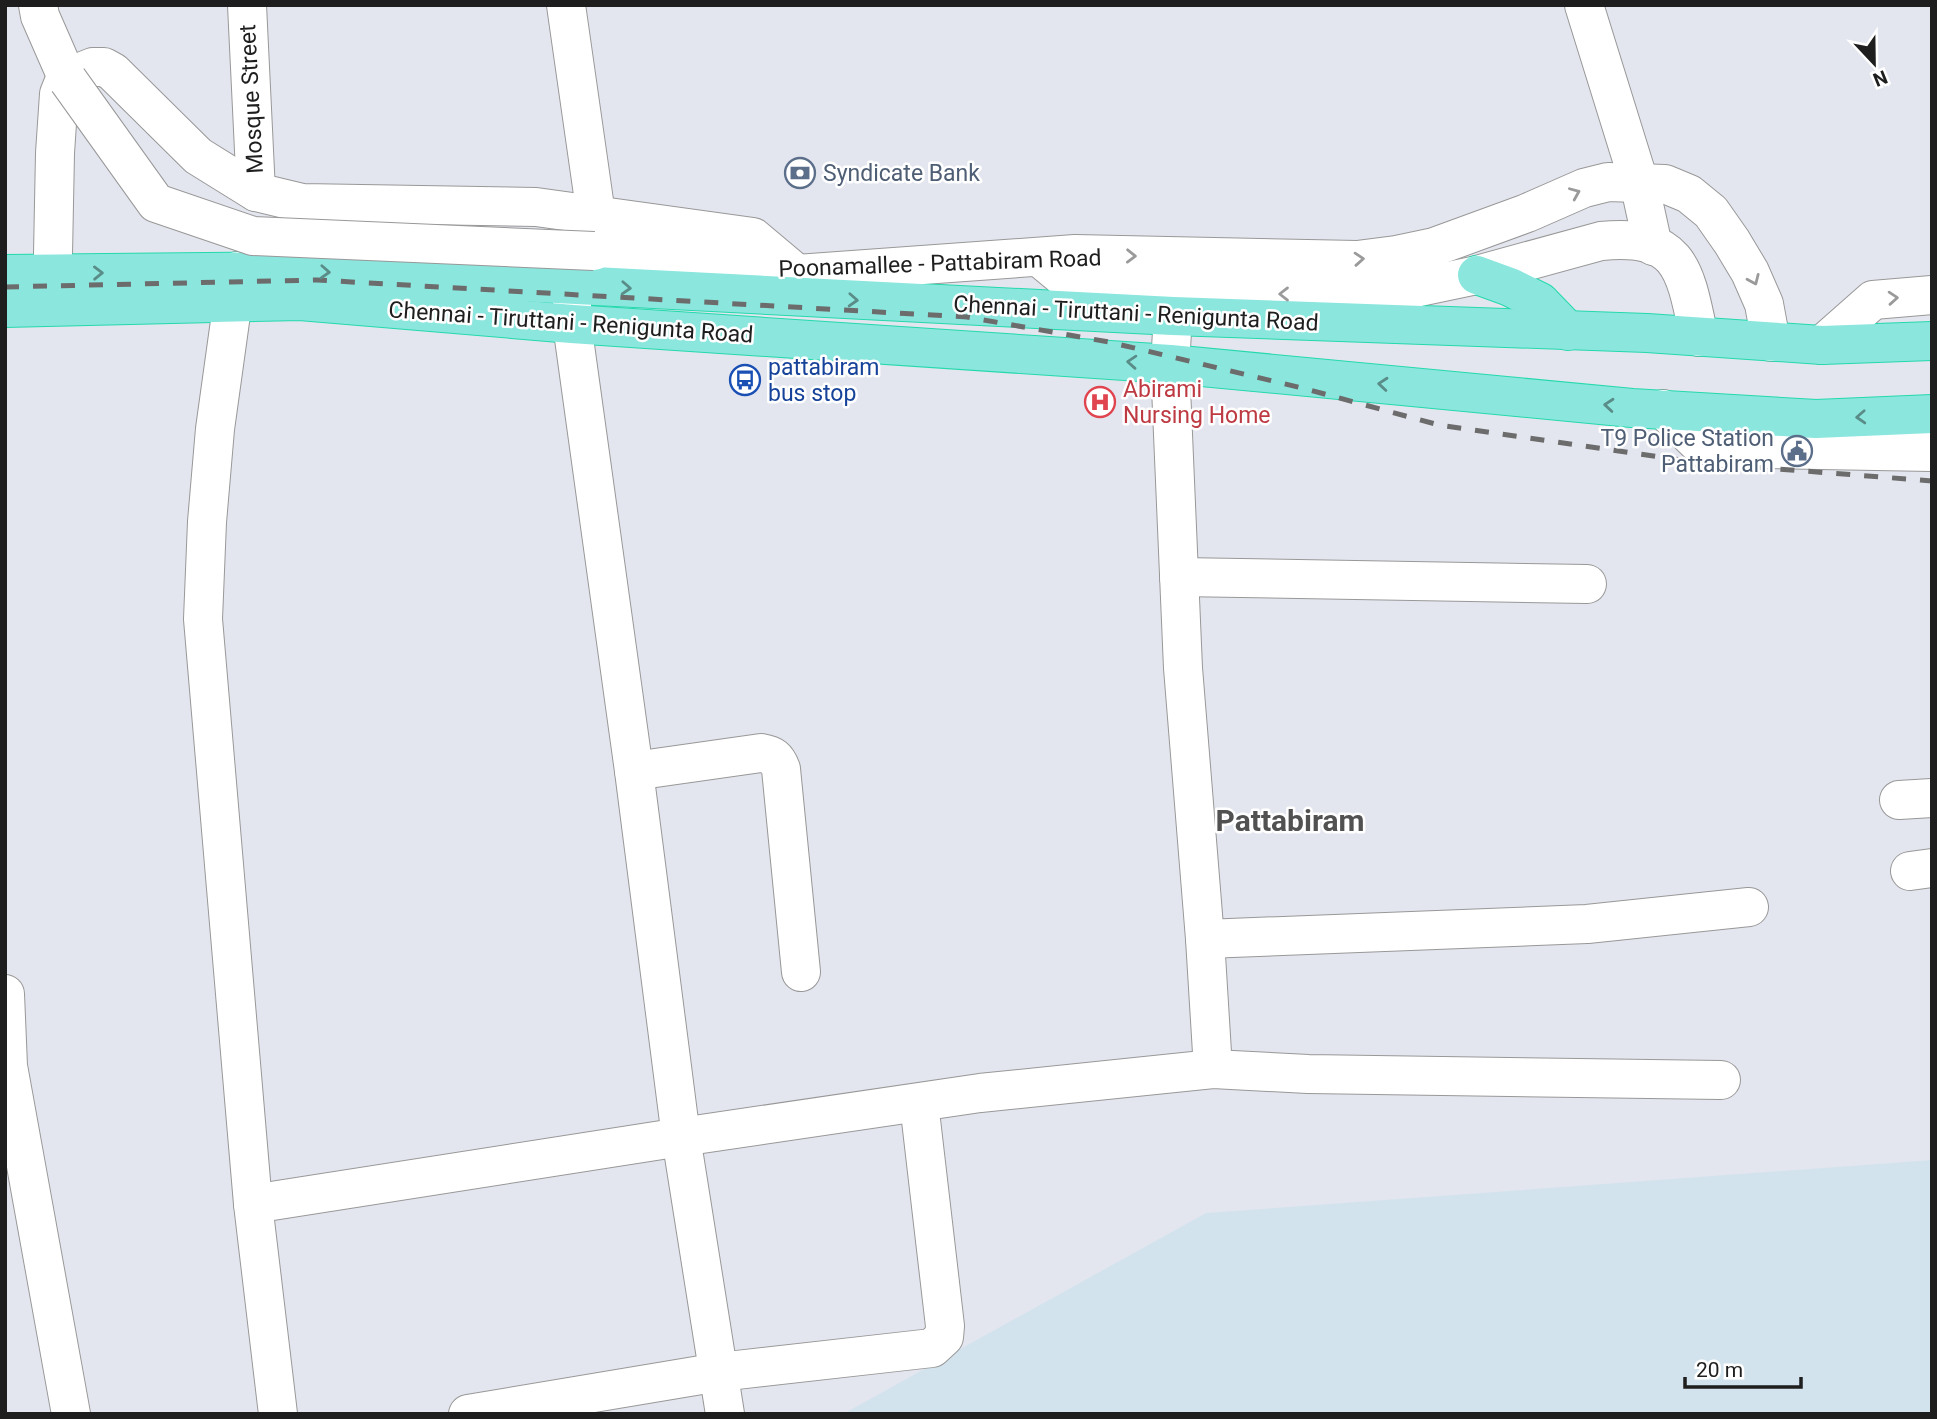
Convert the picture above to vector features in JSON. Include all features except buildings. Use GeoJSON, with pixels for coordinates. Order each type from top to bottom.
{"type":"FeatureCollection","features":[{"type":"Feature","properties":{"kind":"highway","name":"Chennai - Tiruttani - Renigunta Road"},"geometry":{"type":"LineString","coordinates":[[5,274],[52,290],[234,287],[304,271],[1173,316],[1568,331],[1822,345],[1932,341]]}},
{"type":"Feature","properties":{"kind":"highway"},"geometry":{"type":"LineString","coordinates":[[1477,275],[1540,302],[1568,331]]}},
{"type":"Feature","properties":{"kind":"highway","name":"Chennai - Tiruttani - Renigunta Road"},"geometry":{"type":"LineString","coordinates":[[234,287],[300,302],[572,324],[1170,364],[1663,410],[1816,419],[1932,414]]}},
{"type":"Feature","properties":{"kind":"highway","name":"Chennai - Tiruttani - Renigunta Road"},"geometry":{"type":"LineString","coordinates":[[5,308],[52,290]]}},
{"type":"Feature","properties":{"kind":"street","name":"Poonamallee - Pattabiram Road"},"geometry":{"type":"LineString","coordinates":[[38,5],[40,16],[68,80],[156,202],[253,236],[595,233],[796,274],[1075,254],[1357,260],[1434,247],[1527,213],[1584,188],[1608,182],[1639,182],[1665,184],[1689,194],[1711,212],[1751,272],[1764,304],[1771,342]]}},
{"type":"Feature","properties":{"kind":"street","name":"Mosque Street"},"geometry":{"type":"LineString","coordinates":[[247,5],[256,192]]}},
{"type":"Feature","properties":{"kind":"street"},"geometry":{"type":"LineString","coordinates":[[566,5],[595,233]]}},
{"type":"Feature","properties":{"kind":"street"},"geometry":{"type":"LineString","coordinates":[[1584,5],[1639,182],[1653,246]]}},
{"type":"Feature","properties":{"kind":"street"},"geometry":{"type":"LineString","coordinates":[[52,290],[59,94],[63,84],[78,72],[93,67],[104,67],[113,72],[198,156],[256,192],[302,203],[536,207],[595,233]]}},
{"type":"Feature","properties":{"kind":"street"},"geometry":{"type":"LineString","coordinates":[[1039,257],[1074,286],[1330,295],[1396,292],[1477,275],[1601,241],[1642,241],[1666,251],[1681,268],[1699,337]]}},
{"type":"Feature","properties":{"kind":"street"},"geometry":{"type":"LineString","coordinates":[[572,286],[572,324],[681,1137],[725,1414]]}},
{"type":"Feature","properties":{"kind":"street"},"geometry":{"type":"LineString","coordinates":[[234,287],[215,429],[207,522],[203,619],[253,1204],[278,1414]]}},
{"type":"Feature","properties":{"kind":"street"},"geometry":{"type":"LineString","coordinates":[[1822,345],[1873,300],[1932,295]]}},
{"type":"Feature","properties":{"kind":"street"},"geometry":{"type":"LineString","coordinates":[[1173,316],[1170,364],[1178,576],[1213,1069]]}},
{"type":"Feature","properties":{"kind":"street"},"geometry":{"type":"LineString","coordinates":[[1663,410],[1703,449],[1932,452]]}},
{"type":"Feature","properties":{"kind":"street"},"geometry":{"type":"LineString","coordinates":[[1178,576],[1587,584]]}},
{"type":"Feature","properties":{"kind":"street"},"geometry":{"type":"LineString","coordinates":[[634,771],[761,753],[778,760],[801,972]]}},
{"type":"Feature","properties":{"kind":"street"},"geometry":{"type":"LineString","coordinates":[[1205,939],[1587,924],[1749,907]]}},
{"type":"Feature","properties":{"kind":"street"},"geometry":{"type":"LineString","coordinates":[[5,994],[15,1160],[71,1414]]}},
{"type":"Feature","properties":{"kind":"street"},"geometry":{"type":"LineString","coordinates":[[253,1204],[980,1093],[1213,1069],[1308,1074],[1721,1080]]}},
{"type":"Feature","properties":{"kind":"street"},"geometry":{"type":"LineString","coordinates":[[468,1414],[719,1372],[932,1348],[944,1337],[945,1326],[919,1103]]}},
{"type":"Feature","properties":{"kind":"shaded area"},"geometry":{"type":"Polygon","coordinates":[[[1932,1160],[1932,1414],[843,1414],[1206,1213],[1932,1160]]]}},
{"type":"Feature","properties":{"kind":"railway"},"geometry":{"type":"LineString","coordinates":[[5,287],[317,280],[967,317],[1109,342],[1306,389],[1439,425],[1702,463],[1932,481]]}},
{"type":"Feature","properties":{"kind":"place","name":"Syndicate Bank"},"geometry":{"type":"Point","coordinates":[800,173]}},
{"type":"Feature","properties":{"kind":"place","name":"pattabiram bus stop"},"geometry":{"type":"Point","coordinates":[745,380]}},
{"type":"Feature","properties":{"kind":"place","name":"Abirami Nursing Home"},"geometry":{"type":"Point","coordinates":[1100,402]}},
{"type":"Feature","properties":{"kind":"place","name":"T9 Police Station Pattabiram"},"geometry":{"type":"Point","coordinates":[1797,451]}},
{"type":"Feature","properties":{"kind":"district","name":"Pattabiram"},"geometry":{"type":"Point","coordinates":[1290,821]}}]}
